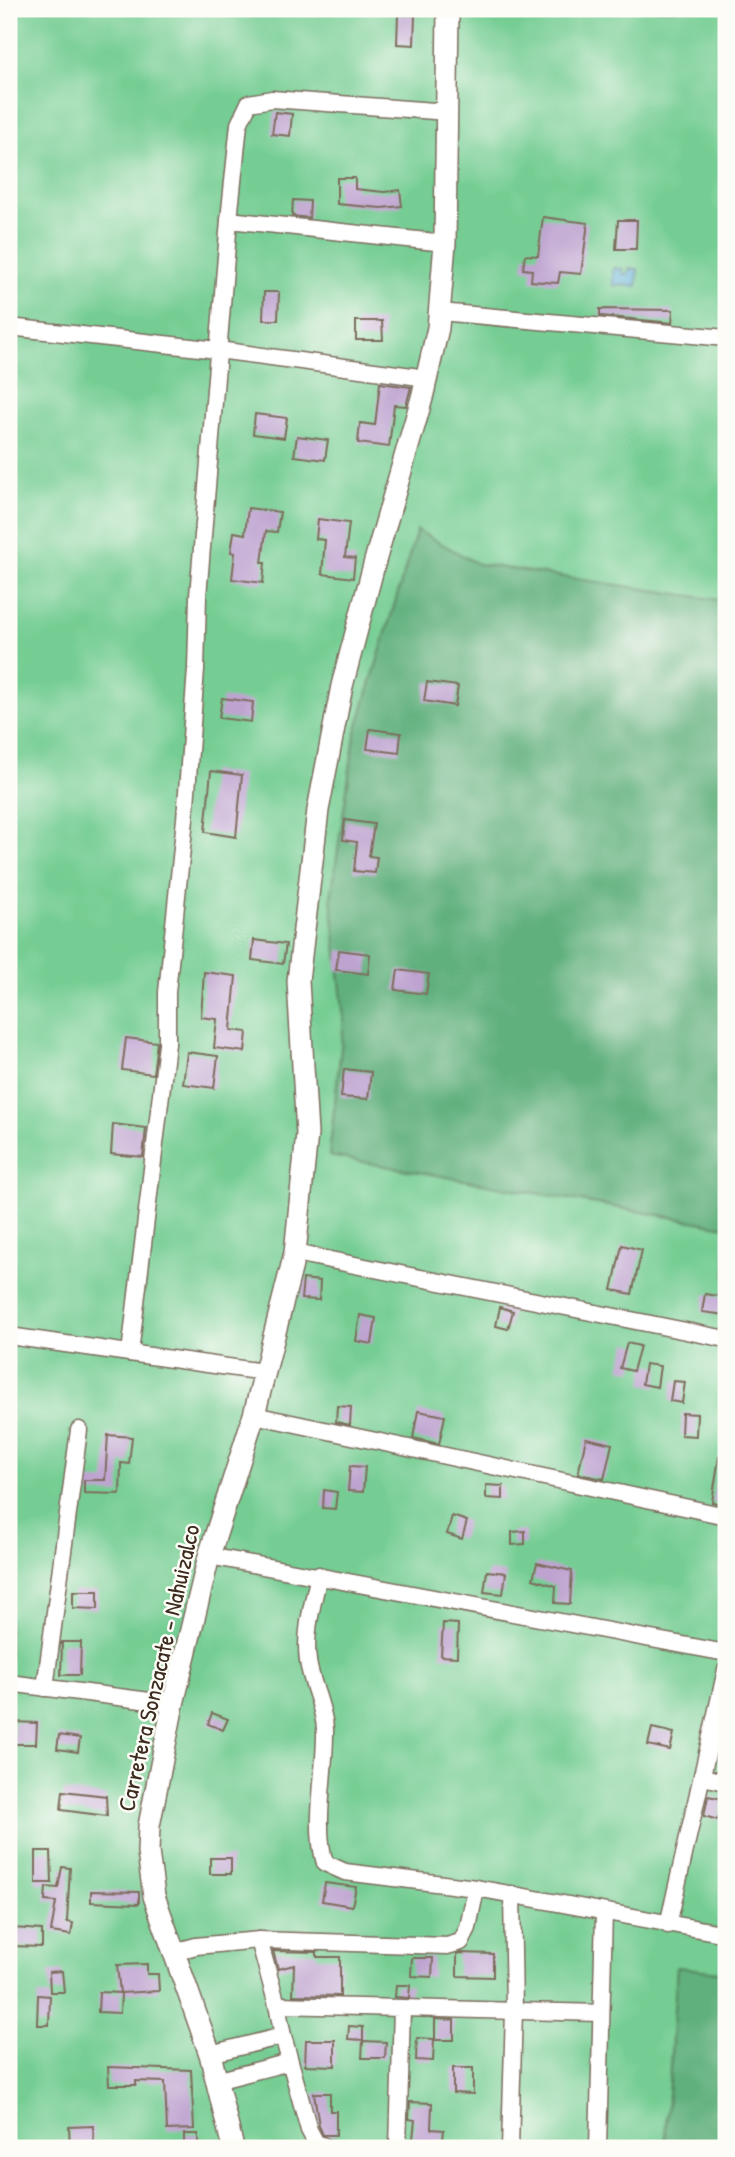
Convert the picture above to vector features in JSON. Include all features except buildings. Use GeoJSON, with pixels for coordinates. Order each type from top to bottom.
{"type":"FeatureCollection","features":[{"type":"Feature","properties":{"kind":"street","name":"Carretera Sonzacate - Nahuizalco"},"geometry":{"type":"LineString","coordinates":[[233,2148],[210,2054],[154,1896],[148,1852],[153,1801],[173,1704],[209,1556],[254,1415],[295,1253],[307,1134],[298,981],[318,810],[342,686],[427,378],[440,313],[445,243],[447,9]]}},
{"type":"Feature","properties":{"kind":"street"},"geometry":{"type":"LineString","coordinates":[[130,1353],[167,1044],[167,992],[185,819],[196,669],[198,596],[239,124],[249,103],[271,99],[448,111]]}},
{"type":"Feature","properties":{"kind":"street"},"geometry":{"type":"LineString","coordinates":[[229,220],[445,243]]}},
{"type":"Feature","properties":{"kind":"street"},"geometry":{"type":"LineString","coordinates":[[440,313],[726,338]]}},
{"type":"Feature","properties":{"kind":"street"},"geometry":{"type":"LineString","coordinates":[[9,327],[218,350],[427,378]]}},
{"type":"Feature","properties":{"kind":"street"},"geometry":{"type":"LineString","coordinates":[[295,1253],[726,1339]]}},
{"type":"Feature","properties":{"kind":"street"},"geometry":{"type":"LineString","coordinates":[[9,1336],[264,1372]]}},
{"type":"Feature","properties":{"kind":"street"},"geometry":{"type":"LineString","coordinates":[[254,1415],[726,1516]]}},
{"type":"Feature","properties":{"kind":"street"},"geometry":{"type":"LineString","coordinates":[[45,1688],[79,1430]]}},
{"type":"Feature","properties":{"kind":"street"},"geometry":{"type":"LineString","coordinates":[[209,1556],[726,1653]]}},
{"type":"Feature","properties":{"kind":"street"},"geometry":{"type":"LineString","coordinates":[[319,1575],[308,1628],[308,1660],[325,1725],[320,1846],[325,1863],[345,1872],[476,1888],[726,1934]]}},
{"type":"Feature","properties":{"kind":"street"},"geometry":{"type":"LineString","coordinates":[[668,1925],[726,1671]]}},
{"type":"Feature","properties":{"kind":"street"},"geometry":{"type":"LineString","coordinates":[[9,1683],[173,1704]]}},
{"type":"Feature","properties":{"kind":"street"},"geometry":{"type":"LineString","coordinates":[[702,1777],[726,1782]]}},
{"type":"Feature","properties":{"kind":"street"},"geometry":{"type":"LineString","coordinates":[[174,1952],[196,1946],[259,1940],[447,1946],[461,1942],[468,1928],[476,1888]]}},
{"type":"Feature","properties":{"kind":"street"},"geometry":{"type":"LineString","coordinates":[[510,2148],[514,2010],[512,1894]]}},
{"type":"Feature","properties":{"kind":"street"},"geometry":{"type":"LineString","coordinates":[[598,2148],[604,1912]]}},
{"type":"Feature","properties":{"kind":"street"},"geometry":{"type":"LineString","coordinates":[[259,1940],[309,2130],[316,2143],[329,2148]]}},
{"type":"Feature","properties":{"kind":"street"},"geometry":{"type":"LineString","coordinates":[[277,2005],[601,2013]]}},
{"type":"Feature","properties":{"kind":"street"},"geometry":{"type":"LineString","coordinates":[[398,2148],[402,2008]]}},
{"type":"Feature","properties":{"kind":"street"},"geometry":{"type":"LineString","coordinates":[[210,2054],[283,2036]]}},
{"type":"Feature","properties":{"kind":"street"},"geometry":{"type":"LineString","coordinates":[[216,2081],[290,2062]]}},
{"type":"Feature","properties":{"kind":"green space"},"geometry":{"type":"Polygon","coordinates":[[[9,9],[726,9],[726,2148],[9,2148],[9,9]]]}},
{"type":"Feature","properties":{"kind":"green space"},"geometry":{"type":"Polygon","coordinates":[[[417,530],[478,564],[726,601],[726,1227],[329,1156],[344,1020],[331,897],[355,735],[417,530]]]}},
{"type":"Feature","properties":{"kind":"green space"},"geometry":{"type":"Polygon","coordinates":[[[677,1967],[726,1973],[726,2148],[667,2148],[665,2139],[677,1967]]]}},
{"type":"Feature","properties":{"kind":"water"},"geometry":{"type":"Polygon","coordinates":[[[613,268],[623,269],[623,274],[628,274],[629,269],[638,269],[637,286],[613,285],[613,268]]]}}]}
